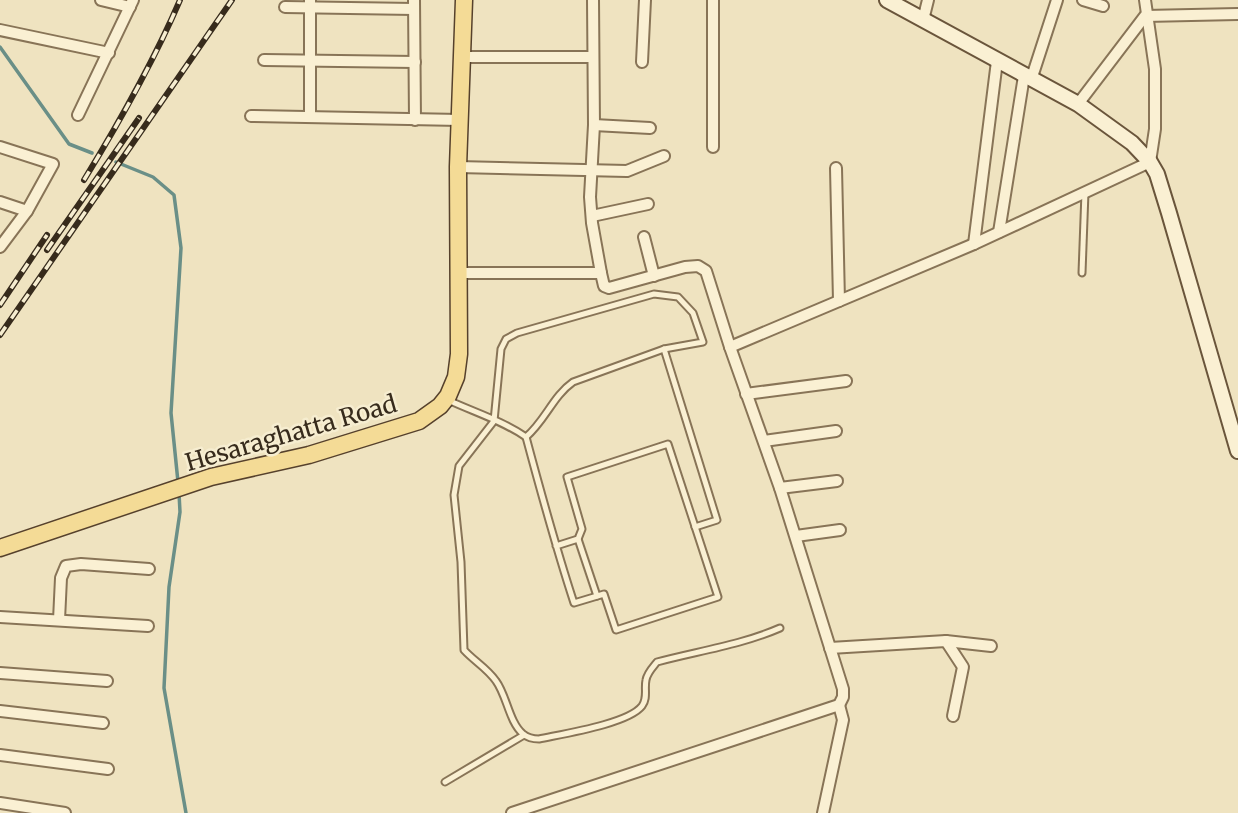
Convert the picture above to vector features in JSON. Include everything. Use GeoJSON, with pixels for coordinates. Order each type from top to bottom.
{"type":"FeatureCollection","features":[{"type":"Feature","properties":{"kind":"main road"},"geometry":{"type":"LineString","coordinates":[[446,399],[456,377],[460,273],[458,167],[464,0]]}},
{"type":"Feature","properties":{"kind":"main road","name":"Hesaraghatta Road"},"geometry":{"type":"LineString","coordinates":[[0,548],[211,477],[309,455],[419,421],[446,399]]}},
{"type":"Feature","properties":{"kind":"street"},"geometry":{"type":"LineString","coordinates":[[78,115],[132,4],[101,0]]}},
{"type":"Feature","properties":{"kind":"street"},"geometry":{"type":"LineString","coordinates":[[580,0],[593,0],[592,215],[604,286],[608,288],[685,267],[698,266],[706,271],[796,536],[843,689],[839,705],[843,720],[823,813]]}},
{"type":"Feature","properties":{"kind":"street"},"geometry":{"type":"LineString","coordinates":[[642,62],[645,0]]}},
{"type":"Feature","properties":{"kind":"street"},"geometry":{"type":"LineString","coordinates":[[713,0],[713,147]]}},
{"type":"Feature","properties":{"kind":"street"},"geometry":{"type":"LineString","coordinates":[[887,0],[1078,104],[1132,143],[1150,162],[1157,174],[1169,213],[1238,451]]}},
{"type":"Feature","properties":{"kind":"street"},"geometry":{"type":"LineString","coordinates":[[923,20],[928,0]]}},
{"type":"Feature","properties":{"kind":"street"},"geometry":{"type":"LineString","coordinates":[[999,233],[1028,78],[1057,0]]}},
{"type":"Feature","properties":{"kind":"street"},"geometry":{"type":"LineString","coordinates":[[1083,0],[1103,6]]}},
{"type":"Feature","properties":{"kind":"street"},"geometry":{"type":"LineString","coordinates":[[1144,0],[1154,69],[1154,129],[1150,162]]}},
{"type":"Feature","properties":{"kind":"street"},"geometry":{"type":"LineString","coordinates":[[310,3],[310,116]]}},
{"type":"Feature","properties":{"kind":"street"},"geometry":{"type":"LineString","coordinates":[[285,7],[310,3],[414,4],[415,120]]}},
{"type":"Feature","properties":{"kind":"street"},"geometry":{"type":"LineString","coordinates":[[1145,16],[1238,14]]}},
{"type":"Feature","properties":{"kind":"street"},"geometry":{"type":"LineString","coordinates":[[1078,104],[1145,16]]}},
{"type":"Feature","properties":{"kind":"street"},"geometry":{"type":"LineString","coordinates":[[0,30],[109,53]]}},
{"type":"Feature","properties":{"kind":"street"},"geometry":{"type":"LineString","coordinates":[[464,57],[592,57]]}},
{"type":"Feature","properties":{"kind":"street"},"geometry":{"type":"LineString","coordinates":[[264,60],[310,63],[415,62]]}},
{"type":"Feature","properties":{"kind":"street"},"geometry":{"type":"LineString","coordinates":[[974,244],[998,61]]}},
{"type":"Feature","properties":{"kind":"street"},"geometry":{"type":"LineString","coordinates":[[251,116],[460,121]]}},
{"type":"Feature","properties":{"kind":"street"},"geometry":{"type":"LineString","coordinates":[[594,125],[650,128]]}},
{"type":"Feature","properties":{"kind":"street"},"geometry":{"type":"LineString","coordinates":[[0,147],[52,164],[27,211],[0,247]]}},
{"type":"Feature","properties":{"kind":"street"},"geometry":{"type":"LineString","coordinates":[[458,167],[627,171],[664,156]]}},
{"type":"Feature","properties":{"kind":"street"},"geometry":{"type":"LineString","coordinates":[[730,347],[999,233],[1150,162]]}},
{"type":"Feature","properties":{"kind":"street"},"geometry":{"type":"LineString","coordinates":[[836,168],[839,301]]}},
{"type":"Feature","properties":{"kind":"street"},"geometry":{"type":"LineString","coordinates":[[0,202],[27,211]]}},
{"type":"Feature","properties":{"kind":"street"},"geometry":{"type":"LineString","coordinates":[[592,215],[648,204]]}},
{"type":"Feature","properties":{"kind":"street"},"geometry":{"type":"LineString","coordinates":[[644,237],[654,276]]}},
{"type":"Feature","properties":{"kind":"street"},"geometry":{"type":"LineString","coordinates":[[460,273],[601,273]]}},
{"type":"Feature","properties":{"kind":"street"},"geometry":{"type":"LineString","coordinates":[[746,394],[846,381]]}},
{"type":"Feature","properties":{"kind":"street"},"geometry":{"type":"LineString","coordinates":[[764,441],[836,431]]}},
{"type":"Feature","properties":{"kind":"street"},"geometry":{"type":"LineString","coordinates":[[780,488],[837,481]]}},
{"type":"Feature","properties":{"kind":"street"},"geometry":{"type":"LineString","coordinates":[[796,536],[840,530]]}},
{"type":"Feature","properties":{"kind":"street"},"geometry":{"type":"LineString","coordinates":[[59,620],[61,578],[66,566],[81,564],[149,569]]}},
{"type":"Feature","properties":{"kind":"street"},"geometry":{"type":"LineString","coordinates":[[0,617],[148,626]]}},
{"type":"Feature","properties":{"kind":"street"},"geometry":{"type":"LineString","coordinates":[[830,648],[946,641],[991,646]]}},
{"type":"Feature","properties":{"kind":"street"},"geometry":{"type":"LineString","coordinates":[[946,641],[963,667],[953,716]]}},
{"type":"Feature","properties":{"kind":"street"},"geometry":{"type":"LineString","coordinates":[[0,673],[107,681]]}},
{"type":"Feature","properties":{"kind":"street"},"geometry":{"type":"LineString","coordinates":[[512,813],[839,705]]}},
{"type":"Feature","properties":{"kind":"street"},"geometry":{"type":"LineString","coordinates":[[0,710],[103,723]]}},
{"type":"Feature","properties":{"kind":"street"},"geometry":{"type":"LineString","coordinates":[[0,755],[108,769]]}},
{"type":"Feature","properties":{"kind":"street"},"geometry":{"type":"LineString","coordinates":[[552,800],[552,813]]}},
{"type":"Feature","properties":{"kind":"street"},"geometry":{"type":"LineString","coordinates":[[0,803],[65,813]]}},
{"type":"Feature","properties":{"kind":"lane"},"geometry":{"type":"LineString","coordinates":[[1082,273],[1085,192]]}},
{"type":"Feature","properties":{"kind":"lane"},"geometry":{"type":"LineString","coordinates":[[526,437],[564,389],[573,382],[664,349],[703,342],[693,313],[678,297],[654,293],[517,333],[506,339],[501,349],[494,421],[459,466],[454,495],[461,562],[464,650],[495,679],[524,735],[539,739],[613,722],[636,712],[642,706],[646,699],[646,679],[657,662],[751,640],[780,628]]}},
{"type":"Feature","properties":{"kind":"lane"},"geometry":{"type":"LineString","coordinates":[[664,349],[717,520],[695,527]]}},
{"type":"Feature","properties":{"kind":"lane"},"geometry":{"type":"LineString","coordinates":[[446,399],[526,437],[574,603],[604,594],[616,630],[718,597],[668,444],[567,477],[582,529],[578,539],[597,596]]}},
{"type":"Feature","properties":{"kind":"lane"},"geometry":{"type":"LineString","coordinates":[[556,546],[578,539]]}},
{"type":"Feature","properties":{"kind":"lane"},"geometry":{"type":"LineString","coordinates":[[445,782],[524,735]]}},
{"type":"Feature","properties":{"kind":"waterway"},"geometry":{"type":"LineString","coordinates":[[0,47],[69,144],[92,153]]}},
{"type":"Feature","properties":{"kind":"waterway"},"geometry":{"type":"LineString","coordinates":[[116,162],[153,177],[174,195],[181,248],[171,413],[178,482]]}},
{"type":"Feature","properties":{"kind":"waterway"},"geometry":{"type":"LineString","coordinates":[[179,493],[180,512],[169,587],[164,688],[186,813]]}},
{"type":"Feature","properties":{"kind":"railway"},"geometry":{"type":"LineString","coordinates":[[84,180],[135,92],[180,0]]}},
{"type":"Feature","properties":{"kind":"railway"},"geometry":{"type":"LineString","coordinates":[[0,335],[232,0]]}},
{"type":"Feature","properties":{"kind":"railway"},"geometry":{"type":"LineString","coordinates":[[47,250],[139,118]]}},
{"type":"Feature","properties":{"kind":"railway"},"geometry":{"type":"LineString","coordinates":[[0,305],[47,235]]}}]}
